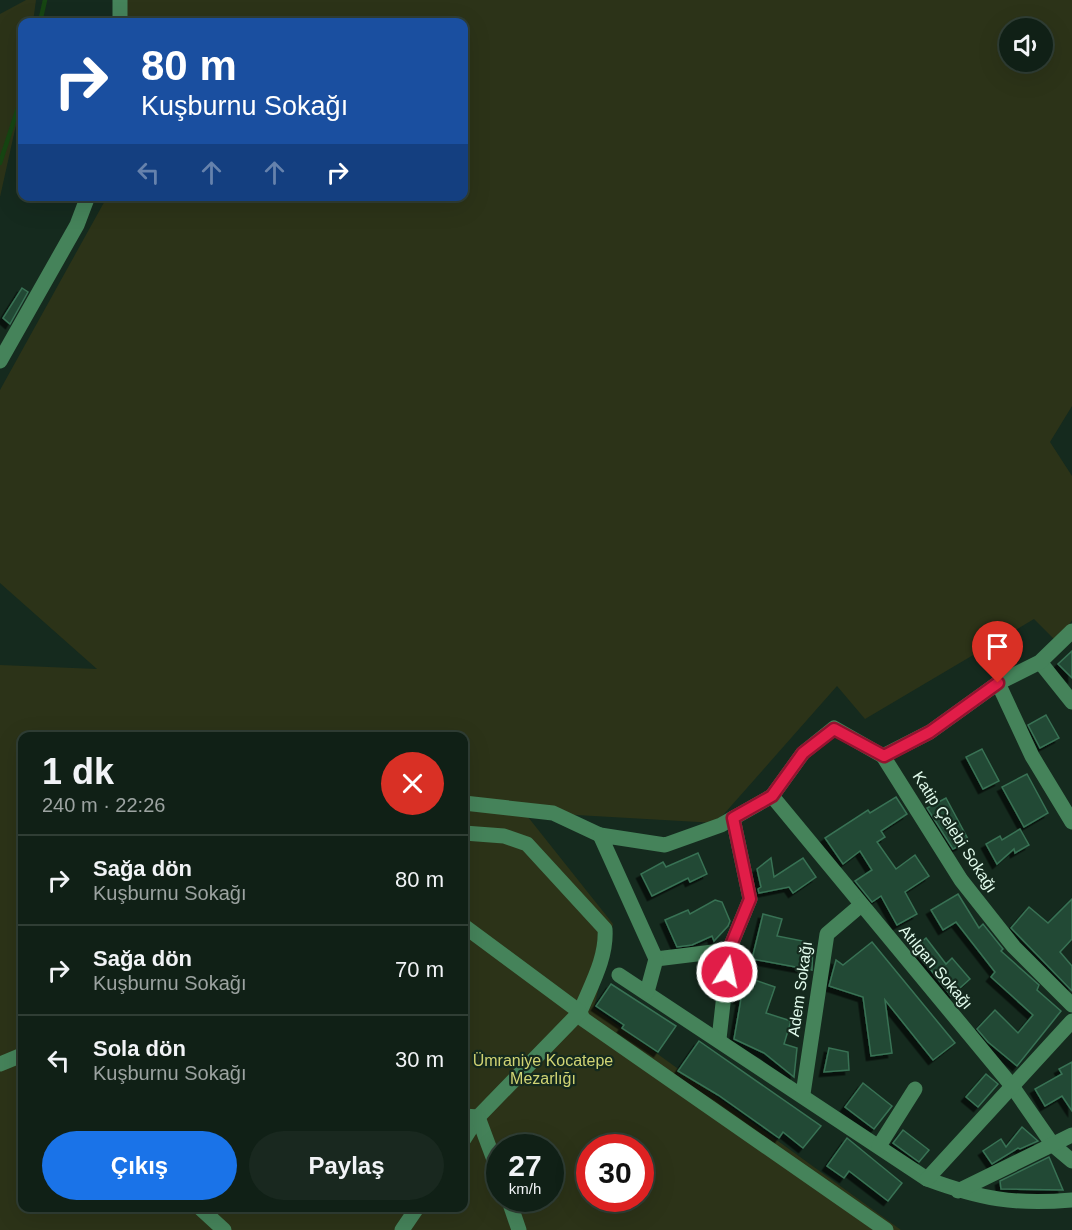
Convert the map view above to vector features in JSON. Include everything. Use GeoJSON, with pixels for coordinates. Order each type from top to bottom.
{"type":"FeatureCollection","features":[{"type":"Feature","properties":{"kind":"street"},"geometry":{"type":"LineString","coordinates":[[120,0],[120,18]]}},
{"type":"Feature","properties":{"kind":"street"},"geometry":{"type":"LineString","coordinates":[[0,361],[76,225],[86,201]]}},
{"type":"Feature","properties":{"kind":"street"},"geometry":{"type":"LineString","coordinates":[[468,803],[553,813],[600,835],[665,845],[733,818],[772,796],[803,753],[834,729],[884,756],[930,732],[998,683],[1040,662],[1072,631]]}},
{"type":"Feature","properties":{"kind":"street"},"geometry":{"type":"LineString","coordinates":[[1040,662],[1072,702]]}},
{"type":"Feature","properties":{"kind":"street"},"geometry":{"type":"LineString","coordinates":[[998,683],[1032,756],[1072,822]]}},
{"type":"Feature","properties":{"kind":"street","name":"Katip Çelebi Sokağı"},"geometry":{"type":"LineString","coordinates":[[884,756],[961,880],[1014,947],[1072,1005]]}},
{"type":"Feature","properties":{"kind":"street","name":"Atılgan Sokağı"},"geometry":{"type":"LineString","coordinates":[[772,796],[1012,1086],[1053,1145],[1072,1161]]}},
{"type":"Feature","properties":{"kind":"street"},"geometry":{"type":"LineString","coordinates":[[719,1039],[729,950],[750,899],[733,818]]}},
{"type":"Feature","properties":{"kind":"street"},"geometry":{"type":"LineString","coordinates":[[468,833],[504,836],[527,844],[605,929],[606,942],[601,963],[580,1012],[471,1116],[486,1147]]}},
{"type":"Feature","properties":{"kind":"street"},"geometry":{"type":"LineString","coordinates":[[600,835],[656,959],[647,992]]}},
{"type":"Feature","properties":{"kind":"street","name":"Adem Sokağı"},"geometry":{"type":"LineString","coordinates":[[803,1095],[827,934],[861,905]]}},
{"type":"Feature","properties":{"kind":"street"},"geometry":{"type":"LineString","coordinates":[[468,929],[580,1012],[583,1019],[886,1230]]}},
{"type":"Feature","properties":{"kind":"street"},"geometry":{"type":"LineString","coordinates":[[656,959],[729,950]]}},
{"type":"Feature","properties":{"kind":"street"},"geometry":{"type":"LineString","coordinates":[[619,975],[719,1039],[927,1179],[958,1191],[1030,1203],[1072,1200]]}},
{"type":"Feature","properties":{"kind":"street"},"geometry":{"type":"LineString","coordinates":[[927,1179],[1072,1021]]}},
{"type":"Feature","properties":{"kind":"street"},"geometry":{"type":"LineString","coordinates":[[0,1064],[18,1057]]}},
{"type":"Feature","properties":{"kind":"street"},"geometry":{"type":"LineString","coordinates":[[879,1146],[915,1089]]}},
{"type":"Feature","properties":{"kind":"street"},"geometry":{"type":"LineString","coordinates":[[958,1191],[1072,1135]]}},
{"type":"Feature","properties":{"kind":"street"},"geometry":{"type":"LineString","coordinates":[[204,1212],[224,1230]]}},
{"type":"Feature","properties":{"kind":"street"},"geometry":{"type":"LineString","coordinates":[[402,1230],[414,1212]]}},
{"type":"Feature","properties":{"kind":"street"},"geometry":{"type":"LineString","coordinates":[[513,1212],[519,1230]]}},
{"type":"Feature","properties":{"kind":"green space"},"geometry":{"type":"Polygon","coordinates":[[[26,0],[36,0],[34,18],[18,18],[18,116],[0,197],[0,14],[26,0]]]}},
{"type":"Feature","properties":{"kind":"green space","name":"Ümraniye Kocatepe Mezarlığı"},"geometry":{"type":"Polygon","coordinates":[[[123,0],[1072,0],[1072,406],[1050,442],[1072,476],[1072,620],[1058,643],[1034,619],[865,719],[837,686],[716,823],[524,812],[613,924],[594,1008],[901,1230],[0,1230],[0,665],[97,669],[0,583],[0,390],[105,201],[468,201],[468,18],[121,18],[123,0]]]}},
{"type":"Feature","properties":{"kind":"building"},"geometry":{"type":"Polygon","coordinates":[[[22,288],[28,292],[10,324],[3,318],[22,288]]]}},
{"type":"Feature","properties":{"kind":"building"},"geometry":{"type":"Polygon","coordinates":[[[1072,651],[1072,678],[1058,664],[1072,651]]]}},
{"type":"Feature","properties":{"kind":"building"},"geometry":{"type":"Polygon","coordinates":[[[1046,715],[1059,738],[1040,748],[1028,725],[1046,715]]]}},
{"type":"Feature","properties":{"kind":"building"},"geometry":{"type":"Polygon","coordinates":[[[982,749],[999,781],[983,789],[966,757],[982,749]]]}},
{"type":"Feature","properties":{"kind":"building"},"geometry":{"type":"Polygon","coordinates":[[[1027,774],[1048,813],[1024,827],[1002,787],[1027,774]]]}},
{"type":"Feature","properties":{"kind":"building"},"geometry":{"type":"Polygon","coordinates":[[[896,797],[907,814],[881,831],[885,837],[877,842],[896,869],[915,855],[929,876],[905,892],[917,914],[897,925],[881,896],[872,902],[855,881],[872,870],[860,851],[843,864],[825,838],[868,810],[870,813],[896,797]]]}},
{"type":"Feature","properties":{"kind":"building"},"geometry":{"type":"Polygon","coordinates":[[[946,798],[969,841],[953,849],[927,808],[946,798]]]}},
{"type":"Feature","properties":{"kind":"building"},"geometry":{"type":"Polygon","coordinates":[[[1020,829],[1029,845],[1015,853],[1014,849],[997,864],[986,844],[1000,836],[1002,840],[1020,829]]]}},
{"type":"Feature","properties":{"kind":"building"},"geometry":{"type":"Polygon","coordinates":[[[698,853],[707,874],[690,882],[688,878],[652,896],[641,874],[663,862],[666,867],[698,853]]]}},
{"type":"Feature","properties":{"kind":"building"},"geometry":{"type":"Polygon","coordinates":[[[771,858],[774,877],[803,858],[816,877],[793,893],[789,887],[759,893],[758,889],[761,887],[757,869],[771,858]]]}},
{"type":"Feature","properties":{"kind":"building"},"geometry":{"type":"Polygon","coordinates":[[[958,894],[979,928],[983,924],[1003,949],[1001,951],[1039,985],[1037,990],[1061,1011],[1017,1066],[988,1042],[977,1029],[995,1010],[1018,1033],[1033,1015],[991,977],[995,972],[956,922],[943,930],[931,910],[958,894]]]}},
{"type":"Feature","properties":{"kind":"building"},"geometry":{"type":"Polygon","coordinates":[[[1072,899],[1072,939],[1060,952],[1072,966],[1072,991],[1011,928],[1029,907],[1048,923],[1072,899]]]}},
{"type":"Feature","properties":{"kind":"building"},"geometry":{"type":"Polygon","coordinates":[[[715,900],[722,902],[730,921],[728,926],[714,941],[712,936],[692,945],[677,947],[665,920],[688,910],[690,914],[715,900]]]}},
{"type":"Feature","properties":{"kind":"building"},"geometry":{"type":"Polygon","coordinates":[[[763,914],[782,919],[777,936],[813,943],[812,970],[752,959],[763,914]]]}},
{"type":"Feature","properties":{"kind":"building"},"geometry":{"type":"Polygon","coordinates":[[[926,938],[946,964],[952,958],[970,979],[951,996],[914,948],[926,938]]]}},
{"type":"Feature","properties":{"kind":"building"},"geometry":{"type":"Polygon","coordinates":[[[872,942],[955,1043],[933,1060],[885,1000],[892,1053],[871,1056],[863,997],[829,986],[836,960],[843,965],[872,942]]]}},
{"type":"Feature","properties":{"kind":"building"},"geometry":{"type":"Polygon","coordinates":[[[746,977],[775,987],[766,1013],[791,1021],[784,1044],[797,1048],[794,1077],[764,1053],[734,1039],[741,999],[738,999],[746,977]]]}},
{"type":"Feature","properties":{"kind":"building"},"geometry":{"type":"Polygon","coordinates":[[[611,984],[676,1026],[658,1052],[622,1028],[624,1025],[596,1006],[611,984]]]}},
{"type":"Feature","properties":{"kind":"building"},"geometry":{"type":"Polygon","coordinates":[[[699,1041],[821,1126],[803,1148],[783,1132],[779,1138],[718,1095],[678,1071],[699,1041]]]}},
{"type":"Feature","properties":{"kind":"building"},"geometry":{"type":"Polygon","coordinates":[[[829,1048],[848,1052],[849,1070],[824,1072],[829,1048]]]}},
{"type":"Feature","properties":{"kind":"building"},"geometry":{"type":"Polygon","coordinates":[[[1072,1062],[1072,1111],[1062,1096],[1045,1106],[1035,1089],[1062,1074],[1059,1069],[1072,1062]]]}},
{"type":"Feature","properties":{"kind":"building"},"geometry":{"type":"Polygon","coordinates":[[[986,1074],[998,1084],[978,1107],[966,1097],[986,1074]]]}},
{"type":"Feature","properties":{"kind":"building"},"geometry":{"type":"Polygon","coordinates":[[[863,1083],[892,1106],[874,1129],[845,1107],[863,1083]]]}},
{"type":"Feature","properties":{"kind":"building"},"geometry":{"type":"Polygon","coordinates":[[[1022,1127],[1038,1141],[1018,1148],[992,1164],[983,1151],[1001,1139],[1006,1147],[1022,1127]]]}},
{"type":"Feature","properties":{"kind":"building"},"geometry":{"type":"Polygon","coordinates":[[[903,1130],[929,1150],[919,1162],[893,1143],[903,1130]]]}},
{"type":"Feature","properties":{"kind":"building"},"geometry":{"type":"Polygon","coordinates":[[[847,1138],[902,1183],[888,1201],[849,1171],[844,1178],[827,1166],[847,1138]]]}},
{"type":"Feature","properties":{"kind":"building"},"geometry":{"type":"Polygon","coordinates":[[[1049,1157],[1063,1190],[1001,1189],[1000,1181],[1049,1157]]]}},
{"type":"Feature","properties":{"kind":"waterway"},"geometry":{"type":"LineString","coordinates":[[41,18],[45,0]]}},
{"type":"Feature","properties":{"kind":"waterway"},"geometry":{"type":"LineString","coordinates":[[0,163],[18,108]]}},
{"type":"Feature","properties":{"kind":"route"},"geometry":{"type":"LineString","coordinates":[[727,972],[729,950],[750,899],[733,818],[772,796],[803,753],[834,729],[884,756],[930,732],[998,683]]}}]}
